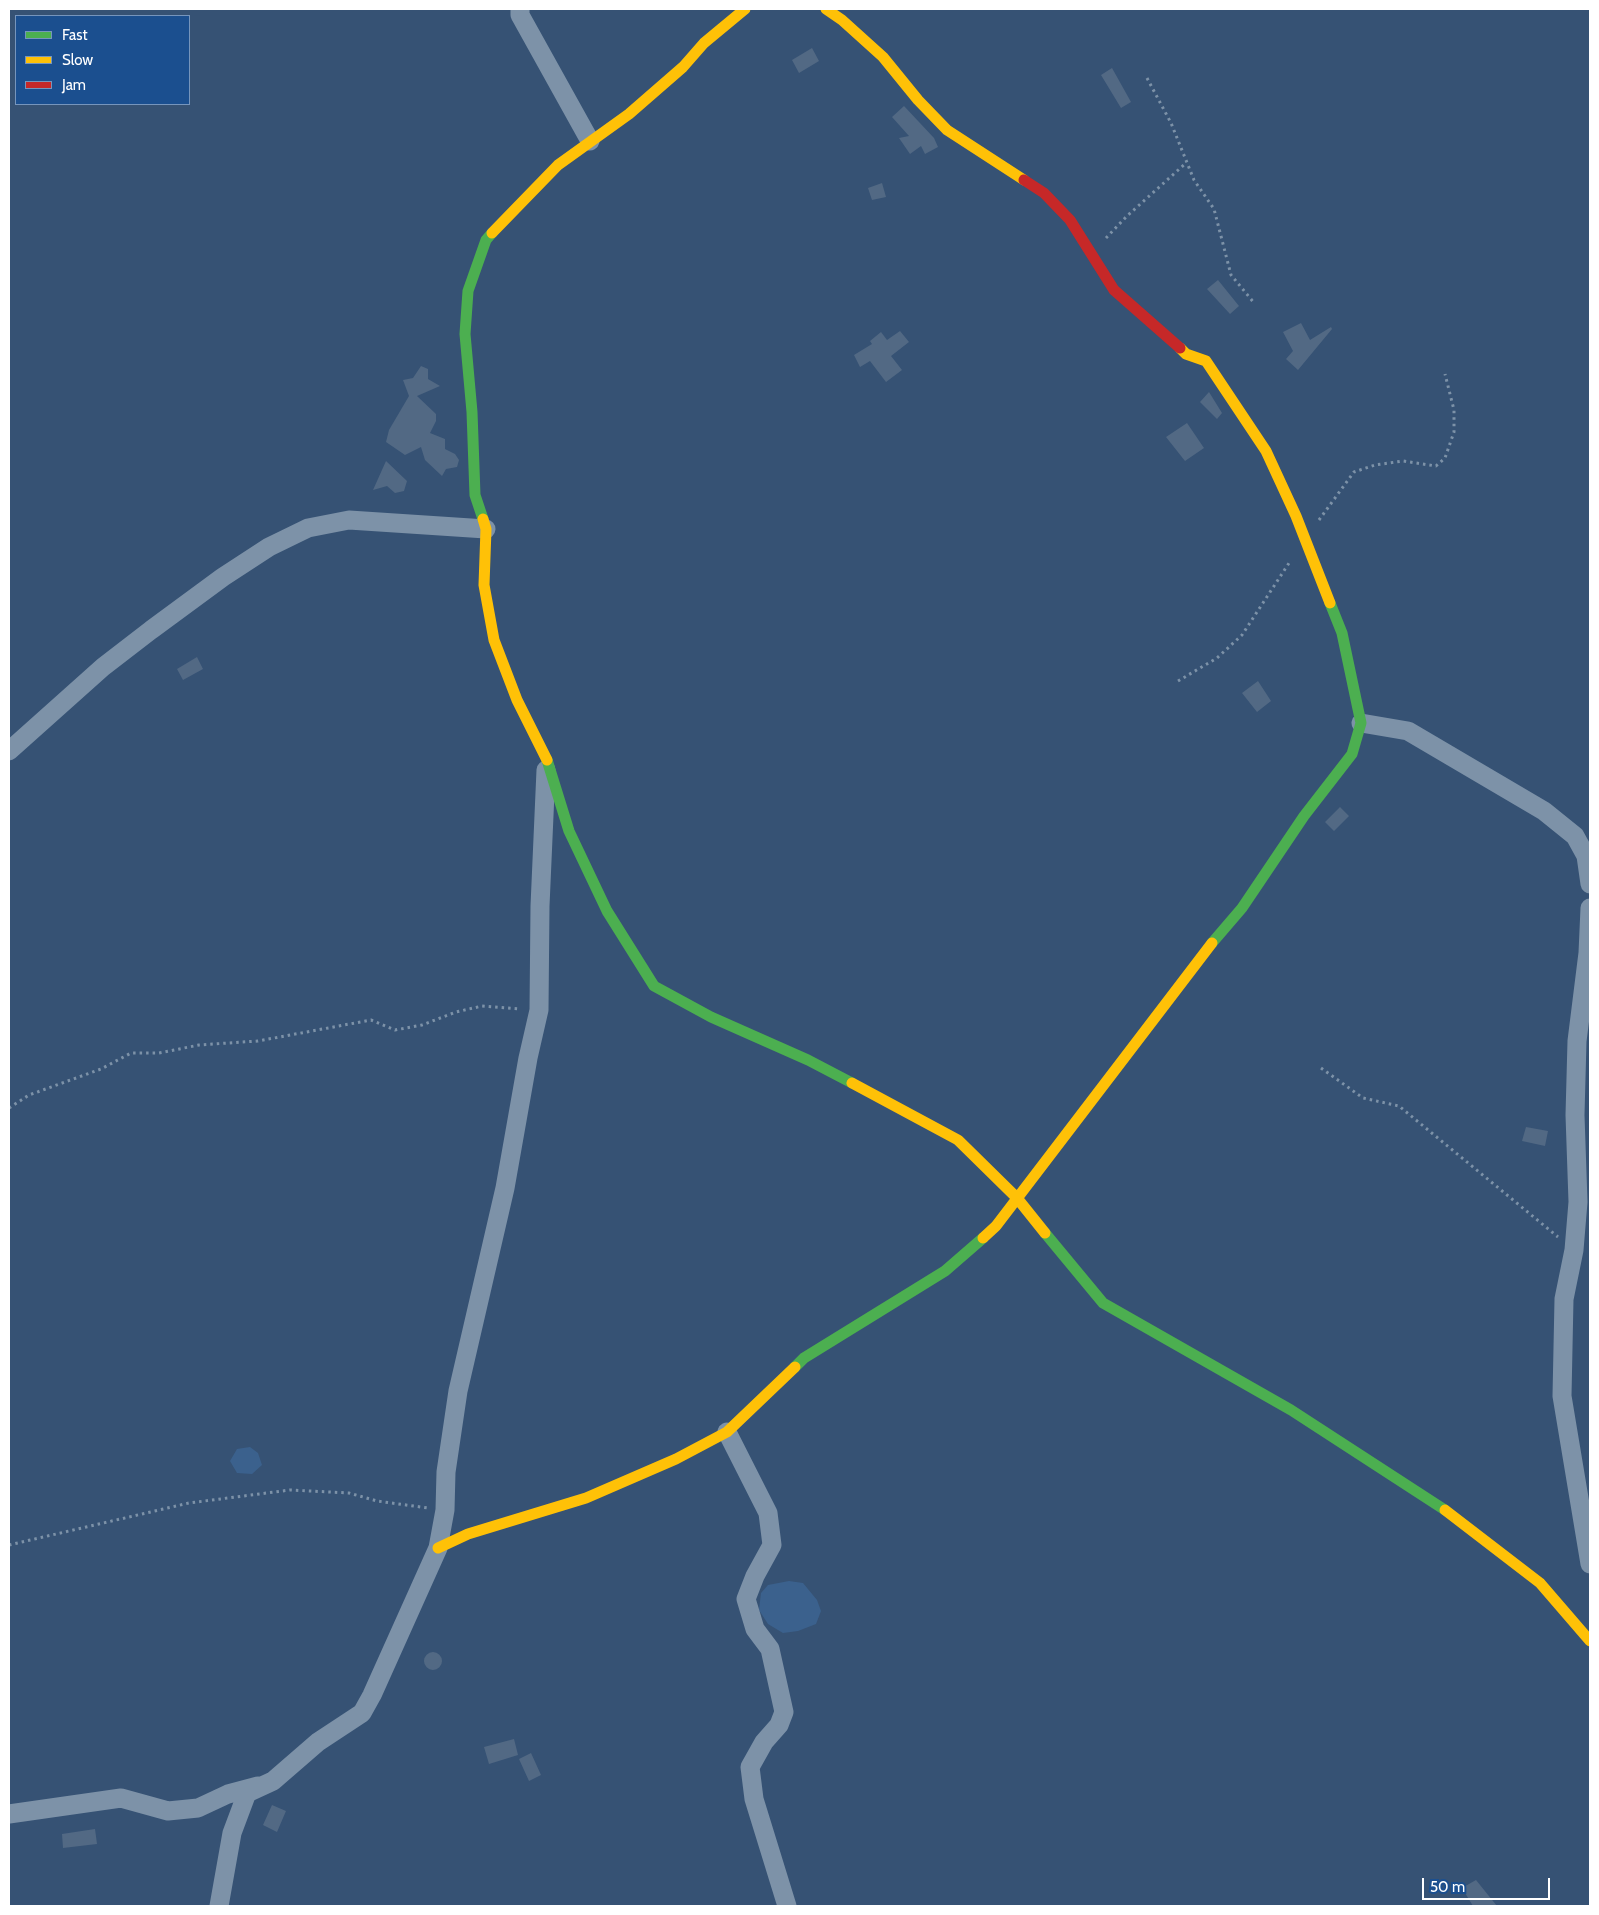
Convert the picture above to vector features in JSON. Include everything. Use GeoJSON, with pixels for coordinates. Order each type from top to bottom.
{"type":"FeatureCollection","features":[{"type":"Feature","properties":{"kind":"street"},"geometry":{"type":"LineString","coordinates":[[520,9],[520,15],[590,141]]}},
{"type":"Feature","properties":{"kind":"street"},"geometry":{"type":"LineString","coordinates":[[704,43],[723,9]]}},
{"type":"Feature","properties":{"kind":"street"},"geometry":{"type":"LineString","coordinates":[[745,9],[704,43],[656,92],[630,114],[558,165],[508,214],[486,240],[468,291],[465,334],[472,412],[475,495],[486,529],[484,585],[494,640],[517,700],[546,757],[573,840],[607,911],[654,986],[711,1017],[808,1060],[958,1140],[1017,1198],[1103,1303],[1290,1410],[1436,1504],[1540,1583],[1590,1641]]}},
{"type":"Feature","properties":{"kind":"street"},"geometry":{"type":"LineString","coordinates":[[438,1548],[468,1534],[586,1498],[676,1459],[727,1432],[804,1358],[945,1271],[996,1226],[1201,956],[1248,900],[1304,816],[1327,789],[1352,754],[1361,723],[1342,633],[1305,540],[1266,451],[1206,361],[1186,354],[1114,290],[1070,220],[1044,193],[947,130],[918,100],[883,56],[842,20],[826,9]]}},
{"type":"Feature","properties":{"kind":"street"},"geometry":{"type":"LineString","coordinates":[[9,751],[103,667],[144,635],[269,547],[308,528],[349,520],[486,529]]}},
{"type":"Feature","properties":{"kind":"street"},"geometry":{"type":"LineString","coordinates":[[1361,723],[1408,730],[1544,811],[1574,836],[1586,856],[1590,884]]}},
{"type":"Feature","properties":{"kind":"street"},"geometry":{"type":"LineString","coordinates":[[220,1906],[232,1833],[247,1793],[273,1781],[318,1742],[362,1714],[438,1548],[446,1510],[446,1472],[458,1391],[505,1188],[528,1058],[539,1010],[540,906],[546,757]]}},
{"type":"Feature","properties":{"kind":"street"},"geometry":{"type":"LineString","coordinates":[[1590,908],[1588,953],[1577,1041],[1574,1115],[1578,1202],[1574,1250],[1564,1298],[1562,1396],[1590,1564]]}},
{"type":"Feature","properties":{"kind":"street"},"geometry":{"type":"LineString","coordinates":[[727,1432],[768,1513],[772,1545],[755,1576],[746,1599],[755,1629],[770,1649],[784,1712],[779,1725],[764,1742],[750,1767],[754,1799],[787,1906]]}},
{"type":"Feature","properties":{"kind":"street"},"geometry":{"type":"LineString","coordinates":[[9,1814],[121,1798],[168,1811],[198,1808],[228,1794],[273,1781]]}},
{"type":"Feature","properties":{"kind":"path"},"geometry":{"type":"LineString","coordinates":[[1147,78],[1171,123],[1194,180],[1214,209],[1231,275],[1255,304]]}},
{"type":"Feature","properties":{"kind":"path"},"geometry":{"type":"LineString","coordinates":[[1090,254],[1127,216],[1186,163]]}},
{"type":"Feature","properties":{"kind":"path"},"geometry":{"type":"LineString","coordinates":[[1178,681],[1217,658],[1242,635],[1268,591],[1354,472],[1375,465],[1403,461],[1436,466],[1445,458],[1454,432],[1454,410],[1445,374]]}},
{"type":"Feature","properties":{"kind":"path"},"geometry":{"type":"LineString","coordinates":[[9,1108],[29,1096],[101,1069],[131,1053],[159,1053],[199,1045],[258,1041],[372,1020],[395,1030],[482,1006],[539,1010]]}},
{"type":"Feature","properties":{"kind":"path"},"geometry":{"type":"LineString","coordinates":[[1321,1068],[1363,1098],[1399,1106],[1485,1179],[1574,1250]]}},
{"type":"Feature","properties":{"kind":"path"},"geometry":{"type":"LineString","coordinates":[[9,1545],[189,1503],[290,1490],[349,1493],[377,1501],[446,1510]]}},
{"type":"Feature","properties":{"kind":"water"},"geometry":{"type":"Polygon","coordinates":[[[250,1447],[258,1453],[262,1465],[252,1474],[237,1473],[230,1461],[237,1449],[250,1447]]]}},
{"type":"Feature","properties":{"kind":"water"},"geometry":{"type":"Polygon","coordinates":[[[789,1581],[803,1583],[817,1600],[821,1611],[816,1624],[798,1631],[783,1633],[768,1624],[759,1610],[761,1593],[768,1585],[789,1581]]]}},
{"type":"Feature","properties":{"kind":"building"},"geometry":{"type":"Polygon","coordinates":[[[812,48],[819,61],[799,73],[792,60],[812,48]]]}},
{"type":"Feature","properties":{"kind":"building"},"geometry":{"type":"Polygon","coordinates":[[[1112,68],[1131,102],[1121,108],[1101,75],[1112,68]]]}},
{"type":"Feature","properties":{"kind":"building"},"geometry":{"type":"Polygon","coordinates":[[[904,106],[934,138],[938,147],[925,154],[921,146],[910,154],[899,138],[909,136],[892,117],[904,106]]]}},
{"type":"Feature","properties":{"kind":"building"},"geometry":{"type":"Polygon","coordinates":[[[882,183],[886,197],[872,200],[868,188],[882,183]]]}},
{"type":"Feature","properties":{"kind":"building"},"geometry":{"type":"Polygon","coordinates":[[[1218,280],[1239,306],[1230,314],[1207,289],[1218,280]]]}},
{"type":"Feature","properties":{"kind":"building"},"geometry":{"type":"Polygon","coordinates":[[[1301,323],[1310,340],[1331,327],[1332,329],[1298,370],[1286,359],[1293,351],[1283,332],[1301,323]]]}},
{"type":"Feature","properties":{"kind":"building"},"geometry":{"type":"Polygon","coordinates":[[[900,331],[909,342],[891,356],[902,370],[886,382],[870,361],[860,367],[854,355],[872,344],[870,341],[881,332],[887,340],[900,331]]]}},
{"type":"Feature","properties":{"kind":"building"},"geometry":{"type":"Polygon","coordinates":[[[421,366],[428,369],[428,379],[440,386],[417,396],[436,414],[436,421],[430,433],[445,439],[445,449],[455,454],[459,460],[457,467],[446,469],[442,476],[425,460],[421,447],[405,455],[386,442],[389,430],[409,396],[403,380],[413,378],[421,366]]]}},
{"type":"Feature","properties":{"kind":"building"},"geometry":{"type":"Polygon","coordinates":[[[1209,392],[1222,413],[1217,419],[1200,402],[1209,392]]]}},
{"type":"Feature","properties":{"kind":"building"},"geometry":{"type":"Polygon","coordinates":[[[1187,423],[1204,448],[1185,461],[1166,437],[1187,423]]]}},
{"type":"Feature","properties":{"kind":"building"},"geometry":{"type":"Polygon","coordinates":[[[386,461],[407,481],[404,491],[395,493],[387,486],[373,490],[386,461]]]}},
{"type":"Feature","properties":{"kind":"building"},"geometry":{"type":"Polygon","coordinates":[[[197,657],[203,669],[183,680],[177,669],[197,657]]]}},
{"type":"Feature","properties":{"kind":"building"},"geometry":{"type":"Polygon","coordinates":[[[1258,681],[1271,701],[1257,712],[1242,693],[1258,681]]]}},
{"type":"Feature","properties":{"kind":"building"},"geometry":{"type":"Polygon","coordinates":[[[1340,807],[1349,816],[1334,831],[1325,822],[1340,807]]]}},
{"type":"Feature","properties":{"kind":"building"},"geometry":{"type":"Polygon","coordinates":[[[1526,1127],[1548,1131],[1545,1146],[1522,1141],[1526,1127]]]}},
{"type":"Feature","properties":{"kind":"building"},"geometry":{"type":"Polygon","coordinates":[[[433,1652],[439,1655],[442,1661],[439,1667],[433,1670],[427,1667],[424,1661],[427,1655],[433,1652]]]}},
{"type":"Feature","properties":{"kind":"building"},"geometry":{"type":"Polygon","coordinates":[[[514,1739],[518,1755],[489,1764],[484,1747],[514,1739]]]}},
{"type":"Feature","properties":{"kind":"building"},"geometry":{"type":"Polygon","coordinates":[[[531,1753],[541,1775],[529,1781],[519,1759],[531,1753]]]}},
{"type":"Feature","properties":{"kind":"building"},"geometry":{"type":"Polygon","coordinates":[[[272,1805],[286,1811],[277,1832],[263,1825],[272,1805]]]}},
{"type":"Feature","properties":{"kind":"building"},"geometry":{"type":"Polygon","coordinates":[[[95,1829],[97,1844],[63,1848],[62,1834],[95,1829]]]}},
{"type":"Feature","properties":{"kind":"building"},"geometry":{"type":"Polygon","coordinates":[[[1476,1880],[1497,1906],[1473,1906],[1462,1888],[1476,1880]]]}},
{"type":"Feature","properties":{"kind":"traffic: fast"},"geometry":{"type":"LineString","coordinates":[[483,519],[475,495],[472,412],[465,334],[468,291],[486,240],[492,233]]}},
{"type":"Feature","properties":{"kind":"traffic: fast"},"geometry":{"type":"LineString","coordinates":[[1212,943],[1242,908],[1304,816],[1352,754],[1361,723],[1342,633],[1330,603]]}},
{"type":"Feature","properties":{"kind":"traffic: fast"},"geometry":{"type":"LineString","coordinates":[[547,760],[569,831],[607,911],[654,986],[711,1017],[808,1060],[852,1083]]}},
{"type":"Feature","properties":{"kind":"traffic: fast"},"geometry":{"type":"LineString","coordinates":[[1045,1233],[1103,1303],[1291,1410],[1445,1510]]}},
{"type":"Feature","properties":{"kind":"traffic: fast"},"geometry":{"type":"LineString","coordinates":[[795,1367],[804,1358],[945,1271],[983,1238]]}},
{"type":"Feature","properties":{"kind":"traffic: slow"},"geometry":{"type":"LineString","coordinates":[[492,233],[558,165],[629,114],[683,67],[704,43],[745,9]]}},
{"type":"Feature","properties":{"kind":"traffic: slow"},"geometry":{"type":"LineString","coordinates":[[826,9],[842,20],[883,57],[918,100],[947,130],[1024,180]]}},
{"type":"Feature","properties":{"kind":"traffic: slow"},"geometry":{"type":"LineString","coordinates":[[1180,348],[1186,354],[1206,361],[1266,451],[1296,516],[1330,603]]}},
{"type":"Feature","properties":{"kind":"traffic: slow"},"geometry":{"type":"LineString","coordinates":[[483,519],[486,529],[484,585],[494,640],[517,700],[547,760]]}},
{"type":"Feature","properties":{"kind":"traffic: slow"},"geometry":{"type":"LineString","coordinates":[[983,1238],[996,1226],[1212,943]]}},
{"type":"Feature","properties":{"kind":"traffic: slow"},"geometry":{"type":"LineString","coordinates":[[852,1083],[958,1140],[1017,1198],[1045,1233]]}},
{"type":"Feature","properties":{"kind":"traffic: slow"},"geometry":{"type":"LineString","coordinates":[[438,1548],[468,1534],[586,1498],[676,1459],[727,1432],[795,1367]]}},
{"type":"Feature","properties":{"kind":"traffic: slow"},"geometry":{"type":"LineString","coordinates":[[1445,1510],[1540,1583],[1590,1641]]}},
{"type":"Feature","properties":{"kind":"traffic: jam"},"geometry":{"type":"LineString","coordinates":[[1024,180],[1044,193],[1070,220],[1114,290],[1180,348]]}}]}
